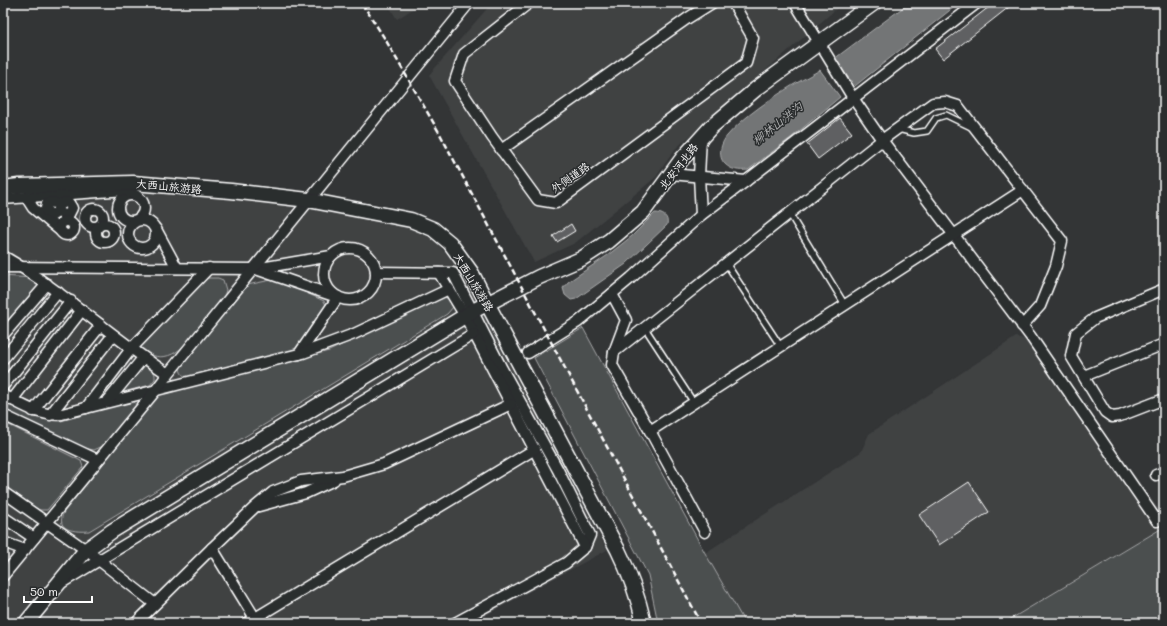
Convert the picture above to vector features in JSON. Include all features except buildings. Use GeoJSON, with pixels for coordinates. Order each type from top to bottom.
{"type":"FeatureCollection","features":[{"type":"Feature","properties":{"kind":"street"},"geometry":{"type":"LineString","coordinates":[[3,576],[255,269],[308,200],[469,3]]}},
{"type":"Feature","properties":{"kind":"street","name":"外侧道路"},"geometry":{"type":"LineString","coordinates":[[530,3],[464,54],[455,81],[538,200],[556,203],[746,63],[753,38],[733,3]]}},
{"type":"Feature","properties":{"kind":"street"},"geometry":{"type":"LineString","coordinates":[[502,150],[688,18],[712,3]]}},
{"type":"Feature","properties":{"kind":"street"},"geometry":{"type":"LineString","coordinates":[[795,3],[853,98],[882,140],[1022,326],[1157,521]]}},
{"type":"Feature","properties":{"kind":"street","name":"北安河北路"},"geometry":{"type":"LineString","coordinates":[[26,623],[86,550],[112,531],[469,313],[539,277],[581,259],[609,241],[643,212],[701,136],[756,89],[874,3]]}},
{"type":"Feature","properties":{"kind":"street"},"geometry":{"type":"LineString","coordinates":[[528,353],[578,322],[631,278],[701,215],[977,3]]}},
{"type":"Feature","properties":{"kind":"street"},"geometry":{"type":"LineString","coordinates":[[614,352],[882,140],[933,103],[945,102],[958,106],[1062,241],[1056,266],[1040,306],[1022,326]]}},
{"type":"Feature","properties":{"kind":"street"},"geometry":{"type":"LineString","coordinates":[[701,136],[699,176],[701,215]]}},
{"type":"Feature","properties":{"kind":"street"},"geometry":{"type":"LineString","coordinates":[[671,174],[746,181]]}},
{"type":"Feature","properties":{"kind":"street","name":"大西山旅游路"},"geometry":{"type":"LineString","coordinates":[[3,188],[19,186],[133,183],[232,191],[308,200],[411,220],[434,229],[450,243],[470,272],[488,303],[618,550],[631,577],[639,599],[644,623]]}},
{"type":"Feature","properties":{"kind":"street"},"geometry":{"type":"LineString","coordinates":[[3,199],[26,197],[46,201],[82,194],[126,190],[143,201],[145,209],[142,216],[130,227],[129,236],[133,244],[142,248],[150,245],[156,238],[155,229]]}},
{"type":"Feature","properties":{"kind":"street"},"geometry":{"type":"LineString","coordinates":[[650,431],[1023,190]]}},
{"type":"Feature","properties":{"kind":"street"},"geometry":{"type":"LineString","coordinates":[[82,194],[85,216],[86,222],[90,226],[97,227],[103,219],[102,214],[98,210],[91,209],[85,216]]}},
{"type":"Feature","properties":{"kind":"street"},"geometry":{"type":"LineString","coordinates":[[137,196],[130,195],[123,198],[118,205],[118,210],[121,217],[128,222],[146,220],[150,222],[177,268]]}},
{"type":"Feature","properties":{"kind":"street"},"geometry":{"type":"LineString","coordinates":[[26,197],[33,208],[63,233]]}},
{"type":"Feature","properties":{"kind":"street"},"geometry":{"type":"LineString","coordinates":[[46,201],[47,212],[51,214],[57,213],[59,209]]}},
{"type":"Feature","properties":{"kind":"street"},"geometry":{"type":"LineString","coordinates":[[255,269],[342,300],[350,301],[359,299],[366,295],[372,289],[376,281],[374,264],[370,257],[363,251],[346,248],[331,256],[326,264],[324,281],[328,289],[336,297]]}},
{"type":"Feature","properties":{"kind":"street"},"geometry":{"type":"LineString","coordinates":[[3,256],[22,267],[71,301],[131,349],[168,374]]}},
{"type":"Feature","properties":{"kind":"street"},"geometry":{"type":"LineString","coordinates":[[3,267],[255,269],[331,256]]}},
{"type":"Feature","properties":{"kind":"street"},"geometry":{"type":"LineString","coordinates":[[86,408],[131,349],[209,268]]}},
{"type":"Feature","properties":{"kind":"street"},"geometry":{"type":"LineString","coordinates":[[376,272],[454,273],[469,313],[474,334],[585,547]]}},
{"type":"Feature","properties":{"kind":"street"},"geometry":{"type":"LineString","coordinates":[[439,273],[449,289],[469,313],[502,369],[558,470],[590,535],[585,547],[566,563],[456,623]]}},
{"type":"Feature","properties":{"kind":"street"},"geometry":{"type":"LineString","coordinates":[[3,335],[47,284]]}},
{"type":"Feature","properties":{"kind":"street"},"geometry":{"type":"LineString","coordinates":[[82,310],[7,398],[33,411],[50,414],[62,414],[299,354],[354,334],[449,289]]}},
{"type":"Feature","properties":{"kind":"street"},"geometry":{"type":"LineString","coordinates":[[1164,289],[1094,318],[1076,334],[1071,356],[1105,412],[1112,417],[1120,416],[1164,399]]}},
{"type":"Feature","properties":{"kind":"street"},"geometry":{"type":"LineString","coordinates":[[3,359],[58,292]]}},
{"type":"Feature","properties":{"kind":"street"},"geometry":{"type":"LineString","coordinates":[[612,294],[626,320],[614,352],[612,365],[706,532]]}},
{"type":"Feature","properties":{"kind":"street"},"geometry":{"type":"LineString","coordinates":[[299,354],[336,297]]}},
{"type":"Feature","properties":{"kind":"street"},"geometry":{"type":"LineString","coordinates":[[3,386],[71,301]]}},
{"type":"Feature","properties":{"kind":"street"},"geometry":{"type":"LineString","coordinates":[[33,411],[101,325]]}},
{"type":"Feature","properties":{"kind":"street"},"geometry":{"type":"LineString","coordinates":[[50,414],[113,334]]}},
{"type":"Feature","properties":{"kind":"street"},"geometry":{"type":"LineString","coordinates":[[59,584],[474,334]]}},
{"type":"Feature","properties":{"kind":"street"},"geometry":{"type":"LineString","coordinates":[[1084,376],[1164,344]]}},
{"type":"Feature","properties":{"kind":"street"},"geometry":{"type":"LineString","coordinates":[[108,402],[143,358]]}},
{"type":"Feature","properties":{"kind":"street"},"geometry":{"type":"LineString","coordinates":[[502,369],[514,362]]}},
{"type":"Feature","properties":{"kind":"street"},"geometry":{"type":"LineString","coordinates":[[136,623],[255,507],[306,493],[343,476],[384,464],[511,404]]}},
{"type":"Feature","properties":{"kind":"street"},"geometry":{"type":"LineString","coordinates":[[3,415],[98,460]]}},
{"type":"Feature","properties":{"kind":"street"},"geometry":{"type":"LineString","coordinates":[[212,548],[253,621],[535,449]]}},
{"type":"Feature","properties":{"kind":"street"},"geometry":{"type":"LineString","coordinates":[[3,492],[48,522],[156,604]]}},
{"type":"Feature","properties":{"kind":"street"},"geometry":{"type":"LineString","coordinates":[[3,517],[34,538]]}},
{"type":"Feature","properties":{"kind":"street"},"geometry":{"type":"LineString","coordinates":[[3,542],[25,550]]}},
{"type":"Feature","properties":{"kind":"lane"},"geometry":{"type":"LineString","coordinates":[[897,129],[914,133],[927,131],[936,118],[946,115],[978,131]]}},
{"type":"Feature","properties":{"kind":"lane"},"geometry":{"type":"LineString","coordinates":[[789,213],[845,306]]}},
{"type":"Feature","properties":{"kind":"lane"},"geometry":{"type":"LineString","coordinates":[[726,263],[781,347]]}},
{"type":"Feature","properties":{"kind":"lane"},"geometry":{"type":"LineString","coordinates":[[645,328],[694,403]]}},
{"type":"Feature","properties":{"kind":"shaded area"},"geometry":{"type":"Polygon","coordinates":[[[387,3],[422,3],[397,19],[387,3]]]}},
{"type":"Feature","properties":{"kind":"shaded area"},"geometry":{"type":"Polygon","coordinates":[[[492,3],[843,3],[675,149],[656,177],[575,243],[534,262],[429,75],[492,3]]]}},
{"type":"Feature","properties":{"kind":"shaded area"},"geometry":{"type":"Polygon","coordinates":[[[127,187],[289,203],[411,227],[435,241],[459,268],[607,550],[471,623],[3,623],[3,193],[127,187]]]}},
{"type":"Feature","properties":{"kind":"shaded area"},"geometry":{"type":"Polygon","coordinates":[[[3,276],[32,278],[40,285],[3,330],[3,276]]]}},
{"type":"Feature","properties":{"kind":"shaded area"},"geometry":{"type":"Polygon","coordinates":[[[206,278],[218,278],[223,280],[226,290],[224,297],[186,344],[179,350],[165,357],[148,353],[138,347],[206,278]]]}},
{"type":"Feature","properties":{"kind":"shaded area"},"geometry":{"type":"Polygon","coordinates":[[[276,279],[324,301],[326,305],[298,349],[192,377],[182,374],[180,368],[247,285],[276,279]]]}},
{"type":"Feature","properties":{"kind":"shaded area"},"geometry":{"type":"Polygon","coordinates":[[[441,297],[449,299],[454,306],[447,314],[89,531],[78,531],[64,527],[62,518],[64,512],[160,393],[329,351],[441,297]]]}},
{"type":"Feature","properties":{"kind":"shaded area"},"geometry":{"type":"Polygon","coordinates":[[[583,328],[705,553],[745,623],[658,623],[648,575],[534,358],[583,328]]]}},
{"type":"Feature","properties":{"kind":"shaded area"},"geometry":{"type":"Polygon","coordinates":[[[1035,335],[1164,517],[1164,527],[1004,623],[745,623],[705,553],[861,452],[869,434],[1016,337],[1027,340],[1035,335]]]}},
{"type":"Feature","properties":{"kind":"shaded area"},"geometry":{"type":"Polygon","coordinates":[[[142,364],[150,368],[155,373],[155,379],[150,385],[119,393],[142,364]]]}},
{"type":"Feature","properties":{"kind":"shaded area"},"geometry":{"type":"Polygon","coordinates":[[[3,398],[39,417],[54,421],[61,421],[131,401],[134,401],[136,405],[103,446],[94,450],[83,448],[3,409],[3,398]]]}},
{"type":"Feature","properties":{"kind":"shaded area"},"geometry":{"type":"Polygon","coordinates":[[[3,422],[81,461],[83,467],[47,510],[39,510],[3,485],[3,422]]]}},
{"type":"Feature","properties":{"kind":"shaded area"},"geometry":{"type":"Polygon","coordinates":[[[1164,527],[1164,623],[1004,623],[1164,527]]]}},
{"type":"Feature","properties":{"kind":"water"},"geometry":{"type":"Polygon","coordinates":[[[909,3],[959,3],[855,86],[834,59],[909,3]]]}},
{"type":"Feature","properties":{"kind":"water","name":"柳林山洪沟"},"geometry":{"type":"Polygon","coordinates":[[[820,70],[840,97],[792,137],[748,170],[735,170],[725,164],[721,157],[722,146],[725,139],[734,129],[749,115],[767,102],[820,70]]]}},
{"type":"Feature","properties":{"kind":"water"},"geometry":{"type":"Polygon","coordinates":[[[655,213],[666,217],[667,225],[626,264],[576,299],[571,300],[565,295],[563,288],[568,282],[608,255],[632,236],[655,213]]]}},
{"type":"Feature","properties":{"kind":"railway"},"geometry":{"type":"LineString","coordinates":[[362,3],[385,39],[440,134],[701,623]]}}]}
